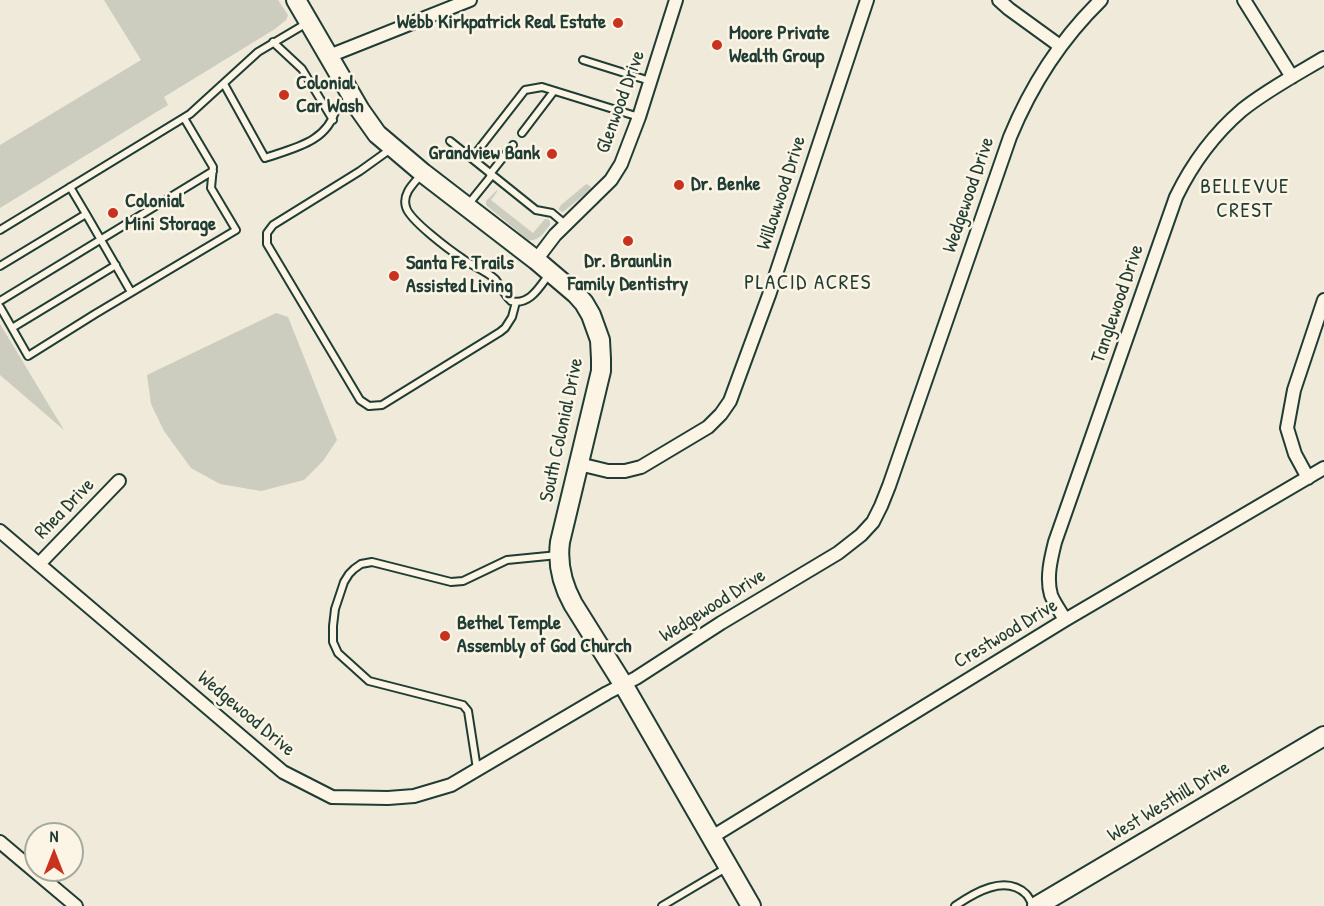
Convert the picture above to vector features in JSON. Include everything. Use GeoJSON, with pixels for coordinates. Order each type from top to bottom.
{"type":"FeatureCollection","features":[{"type":"Feature","properties":{"kind":"street","name":"South Colonial Drive"},"geometry":{"type":"LineString","coordinates":[[296,0],[370,125],[392,147],[576,294],[584,303],[594,322],[600,340],[601,371],[560,542],[558,555],[560,574],[566,591],[623,684],[728,866],[747,904]]}},
{"type":"Feature","properties":{"kind":"street"},"geometry":{"type":"LineString","coordinates":[[329,56],[470,0]]}},
{"type":"Feature","properties":{"kind":"street","name":"Glenwood Drive"},"geometry":{"type":"LineString","coordinates":[[536,260],[565,224],[611,180],[621,164],[639,117],[675,0]]}},
{"type":"Feature","properties":{"kind":"street","name":"Willowwood Drive"},"geometry":{"type":"LineString","coordinates":[[579,464],[608,471],[625,471],[641,467],[708,427],[730,401],[769,295],[867,0]]}},
{"type":"Feature","properties":{"kind":"street"},"geometry":{"type":"LineString","coordinates":[[999,0],[1060,46]]}},
{"type":"Feature","properties":{"kind":"street","name":"Wedgewood Drive"},"geometry":{"type":"LineString","coordinates":[[0,531],[283,772],[332,797],[414,796],[451,785],[636,678],[721,623],[838,553],[873,522],[889,486],[1019,114],[1060,46],[1101,0]]}},
{"type":"Feature","properties":{"kind":"street"},"geometry":{"type":"LineString","coordinates":[[1244,0],[1292,77]]}},
{"type":"Feature","properties":{"kind":"street","name":"Tanglewood Drive"},"geometry":{"type":"LineString","coordinates":[[1065,620],[1051,595],[1050,562],[1055,542],[1176,197],[1187,174],[1201,154],[1243,110],[1324,58]]}},
{"type":"Feature","properties":{"kind":"street"},"geometry":{"type":"LineString","coordinates":[[1308,478],[1295,454],[1287,428],[1294,390],[1324,300]]}},
{"type":"Feature","properties":{"kind":"street","name":"Crestwood Drive"},"geometry":{"type":"LineString","coordinates":[[711,837],[1065,620],[1324,468]]}},
{"type":"Feature","properties":{"kind":"street","name":"Rhea Drive"},"geometry":{"type":"LineString","coordinates":[[39,564],[119,481]]}},
{"type":"Feature","properties":{"kind":"street","name":"West Westhill Drive"},"geometry":{"type":"LineString","coordinates":[[1035,906],[1324,736]]}},
{"type":"Feature","properties":{"kind":"street"},"geometry":{"type":"LineString","coordinates":[[0,842],[76,906]]}},
{"type":"Feature","properties":{"kind":"lane"},"geometry":{"type":"LineString","coordinates":[[0,230],[190,114],[258,52],[309,22]]}},
{"type":"Feature","properties":{"kind":"lane"},"geometry":{"type":"LineString","coordinates":[[273,42],[302,69],[333,120]]}},
{"type":"Feature","properties":{"kind":"lane"},"geometry":{"type":"LineString","coordinates":[[583,60],[650,81]]}},
{"type":"Feature","properties":{"kind":"lane"},"geometry":{"type":"LineString","coordinates":[[224,84],[265,158],[308,143],[326,130],[333,120],[336,108],[352,97]]}},
{"type":"Feature","properties":{"kind":"lane"},"geometry":{"type":"LineString","coordinates":[[472,158],[525,90],[542,87],[639,117]]}},
{"type":"Feature","properties":{"kind":"lane"},"geometry":{"type":"LineString","coordinates":[[522,133],[554,91]]}},
{"type":"Feature","properties":{"kind":"lane"},"geometry":{"type":"LineString","coordinates":[[0,307],[28,356],[236,230],[211,188],[213,167],[184,118]]}},
{"type":"Feature","properties":{"kind":"lane"},"geometry":{"type":"LineString","coordinates":[[450,141],[536,210],[552,213],[565,224]]}},
{"type":"Feature","properties":{"kind":"lane"},"geometry":{"type":"LineString","coordinates":[[467,207],[513,145]]}},
{"type":"Feature","properties":{"kind":"lane"},"geometry":{"type":"LineString","coordinates":[[392,147],[360,171],[273,225],[267,233],[270,249],[360,400],[369,406],[382,405],[487,341],[505,328],[512,317],[516,302]]}},
{"type":"Feature","properties":{"kind":"lane"},"geometry":{"type":"LineString","coordinates":[[0,301],[213,171]]}},
{"type":"Feature","properties":{"kind":"lane"},"geometry":{"type":"LineString","coordinates":[[423,172],[407,192],[406,210],[413,219],[464,260],[495,279],[507,298],[511,301],[523,302],[533,295],[550,273]]}},
{"type":"Feature","properties":{"kind":"lane"},"geometry":{"type":"LineString","coordinates":[[70,187],[131,292]]}},
{"type":"Feature","properties":{"kind":"lane"},"geometry":{"type":"LineString","coordinates":[[0,266],[86,214]]}},
{"type":"Feature","properties":{"kind":"lane"},"geometry":{"type":"LineString","coordinates":[[12,328],[116,265]]}},
{"type":"Feature","properties":{"kind":"lane"},"geometry":{"type":"LineString","coordinates":[[477,770],[466,707],[369,681],[338,653],[333,642],[333,626],[335,609],[344,582],[361,564],[372,562],[451,582],[464,581],[507,560],[558,555]]}},
{"type":"Feature","properties":{"kind":"lane"},"geometry":{"type":"LineString","coordinates":[[662,906],[728,866]]}},
{"type":"Feature","properties":{"kind":"lane"},"geometry":{"type":"LineString","coordinates":[[955,906],[986,888],[1008,886],[1019,889],[1035,906]]}},
{"type":"Feature","properties":{"kind":"shaded area"},"geometry":{"type":"Polygon","coordinates":[[[104,0],[278,0],[288,15],[286,20],[275,29],[164,97],[168,105],[0,208],[0,145],[141,60],[104,0]]]}},
{"type":"Feature","properties":{"kind":"shaded area"},"geometry":{"type":"Polygon","coordinates":[[[587,184],[591,187],[590,190],[563,212],[559,210],[561,205],[587,184]]]}},
{"type":"Feature","properties":{"kind":"shaded area"},"geometry":{"type":"Polygon","coordinates":[[[497,190],[491,200],[533,233],[545,219],[550,221],[550,225],[538,238],[528,240],[486,205],[486,201],[497,190]]]}},
{"type":"Feature","properties":{"kind":"shaded area"},"geometry":{"type":"Polygon","coordinates":[[[276,313],[288,317],[337,440],[323,461],[304,480],[261,491],[220,484],[191,468],[164,431],[151,404],[147,375],[276,313]]]}},
{"type":"Feature","properties":{"kind":"shaded area"},"geometry":{"type":"Polygon","coordinates":[[[0,324],[64,430],[0,375],[0,324]]]}},
{"type":"Feature","properties":{"kind":"place","name":"Webb Kirkpatrick Real Estate"},"geometry":{"type":"Point","coordinates":[618,23]}},
{"type":"Feature","properties":{"kind":"place","name":"Moore Private Wealth Group"},"geometry":{"type":"Point","coordinates":[717,45]}},
{"type":"Feature","properties":{"kind":"place","name":"Colonial Car Wash"},"geometry":{"type":"Point","coordinates":[284,95]}},
{"type":"Feature","properties":{"kind":"place","name":"Grandview Bank"},"geometry":{"type":"Point","coordinates":[552,154]}},
{"type":"Feature","properties":{"kind":"place","name":"Dr. Benke"},"geometry":{"type":"Point","coordinates":[679,185]}},
{"type":"Feature","properties":{"kind":"place","name":"Colonial Mini Storage"},"geometry":{"type":"Point","coordinates":[113,213]}},
{"type":"Feature","properties":{"kind":"place","name":"Dr. Braunlin Family Dentistry"},"geometry":{"type":"Point","coordinates":[628,241]}},
{"type":"Feature","properties":{"kind":"place","name":"Santa Fe Trails Assisted Living"},"geometry":{"type":"Point","coordinates":[394,276]}},
{"type":"Feature","properties":{"kind":"place","name":"Bethel Temple Assembly of God Church"},"geometry":{"type":"Point","coordinates":[445,636]}},
{"type":"Feature","properties":{"kind":"district","name":"BELLEVUE CREST"},"geometry":{"type":"Point","coordinates":[1245,199]}},
{"type":"Feature","properties":{"kind":"district","name":"PLACID ACRES"},"geometry":{"type":"Point","coordinates":[808,283]}}]}
